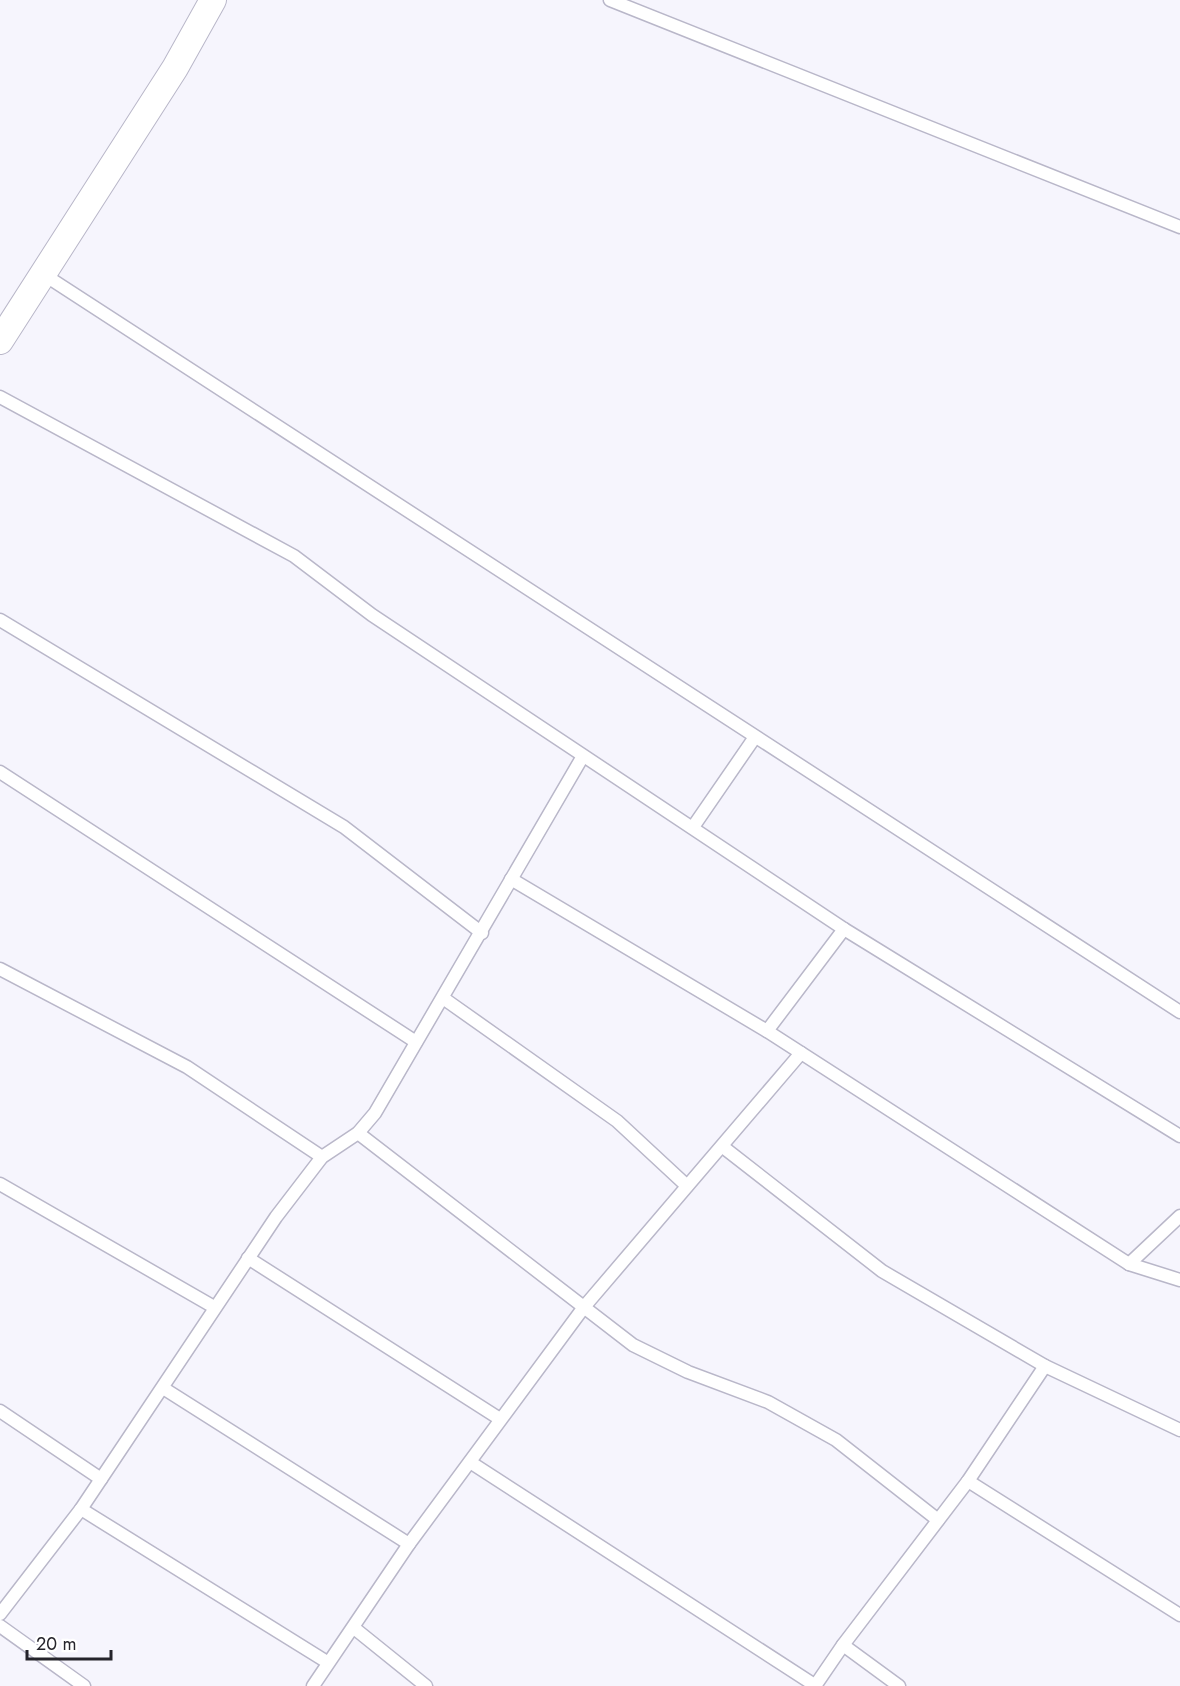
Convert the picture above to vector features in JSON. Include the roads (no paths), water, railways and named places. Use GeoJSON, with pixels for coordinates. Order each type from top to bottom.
{"type":"FeatureCollection","features":[{"type":"Feature","properties":{"kind":"street"},"geometry":{"type":"LineString","coordinates":[[0,340],[175,68],[213,0]]}},
{"type":"Feature","properties":{"kind":"lane"},"geometry":{"type":"LineString","coordinates":[[610,0],[1180,227]]}},
{"type":"Feature","properties":{"kind":"lane"},"geometry":{"type":"LineString","coordinates":[[43,274],[1180,1012]]}},
{"type":"Feature","properties":{"kind":"lane"},"geometry":{"type":"LineString","coordinates":[[0,397],[294,556],[372,615],[693,826],[844,929],[1180,1136]]}},
{"type":"Feature","properties":{"kind":"lane"},"geometry":{"type":"LineString","coordinates":[[0,620],[344,827],[482,933]]}},
{"type":"Feature","properties":{"kind":"lane"},"geometry":{"type":"LineString","coordinates":[[693,826],[755,737]]}},
{"type":"Feature","properties":{"kind":"lane"},"geometry":{"type":"LineString","coordinates":[[0,1614],[81,1509],[163,1388],[214,1307],[322,1157],[358,1133],[375,1113],[584,756]]}},
{"type":"Feature","properties":{"kind":"lane"},"geometry":{"type":"LineString","coordinates":[[0,772],[416,1042]]}},
{"type":"Feature","properties":{"kind":"lane"},"geometry":{"type":"LineString","coordinates":[[511,879],[767,1031],[1129,1264],[1180,1280]]}},
{"type":"Feature","properties":{"kind":"lane"},"geometry":{"type":"LineString","coordinates":[[767,1031],[844,929]]}},
{"type":"Feature","properties":{"kind":"lane"},"geometry":{"type":"LineString","coordinates":[[0,969],[187,1067],[322,1157]]}},
{"type":"Feature","properties":{"kind":"lane"},"geometry":{"type":"LineString","coordinates":[[443,998],[616,1121],[687,1186]]}},
{"type":"Feature","properties":{"kind":"lane"},"geometry":{"type":"LineString","coordinates":[[313,1686],[327,1662],[354,1628],[410,1544],[584,1307],[801,1053]]}},
{"type":"Feature","properties":{"kind":"lane"},"geometry":{"type":"LineString","coordinates":[[358,1133],[633,1346],[688,1372],[768,1402],[836,1440],[938,1520]]}},
{"type":"Feature","properties":{"kind":"lane"},"geometry":{"type":"LineString","coordinates":[[723,1147],[867,1260],[1045,1366],[1180,1431]]}},
{"type":"Feature","properties":{"kind":"lane"},"geometry":{"type":"LineString","coordinates":[[0,1184],[214,1307]]}},
{"type":"Feature","properties":{"kind":"lane"},"geometry":{"type":"LineString","coordinates":[[1129,1264],[1180,1216]]}},
{"type":"Feature","properties":{"kind":"lane"},"geometry":{"type":"LineString","coordinates":[[248,1258],[500,1419]]}},
{"type":"Feature","properties":{"kind":"lane"},"geometry":{"type":"LineString","coordinates":[[470,1462],[816,1686],[843,1645],[968,1481],[1045,1366]]}},
{"type":"Feature","properties":{"kind":"lane"},"geometry":{"type":"LineString","coordinates":[[163,1388],[410,1544]]}},
{"type":"Feature","properties":{"kind":"lane"},"geometry":{"type":"LineString","coordinates":[[0,1411],[101,1479]]}},
{"type":"Feature","properties":{"kind":"lane"},"geometry":{"type":"LineString","coordinates":[[968,1481],[1180,1615]]}},
{"type":"Feature","properties":{"kind":"lane"},"geometry":{"type":"LineString","coordinates":[[81,1509],[327,1662]]}},
{"type":"Feature","properties":{"kind":"lane"},"geometry":{"type":"LineString","coordinates":[[0,1626],[84,1686]]}},
{"type":"Feature","properties":{"kind":"lane"},"geometry":{"type":"LineString","coordinates":[[354,1628],[426,1686]]}},
{"type":"Feature","properties":{"kind":"lane"},"geometry":{"type":"LineString","coordinates":[[843,1645],[899,1686]]}}]}
